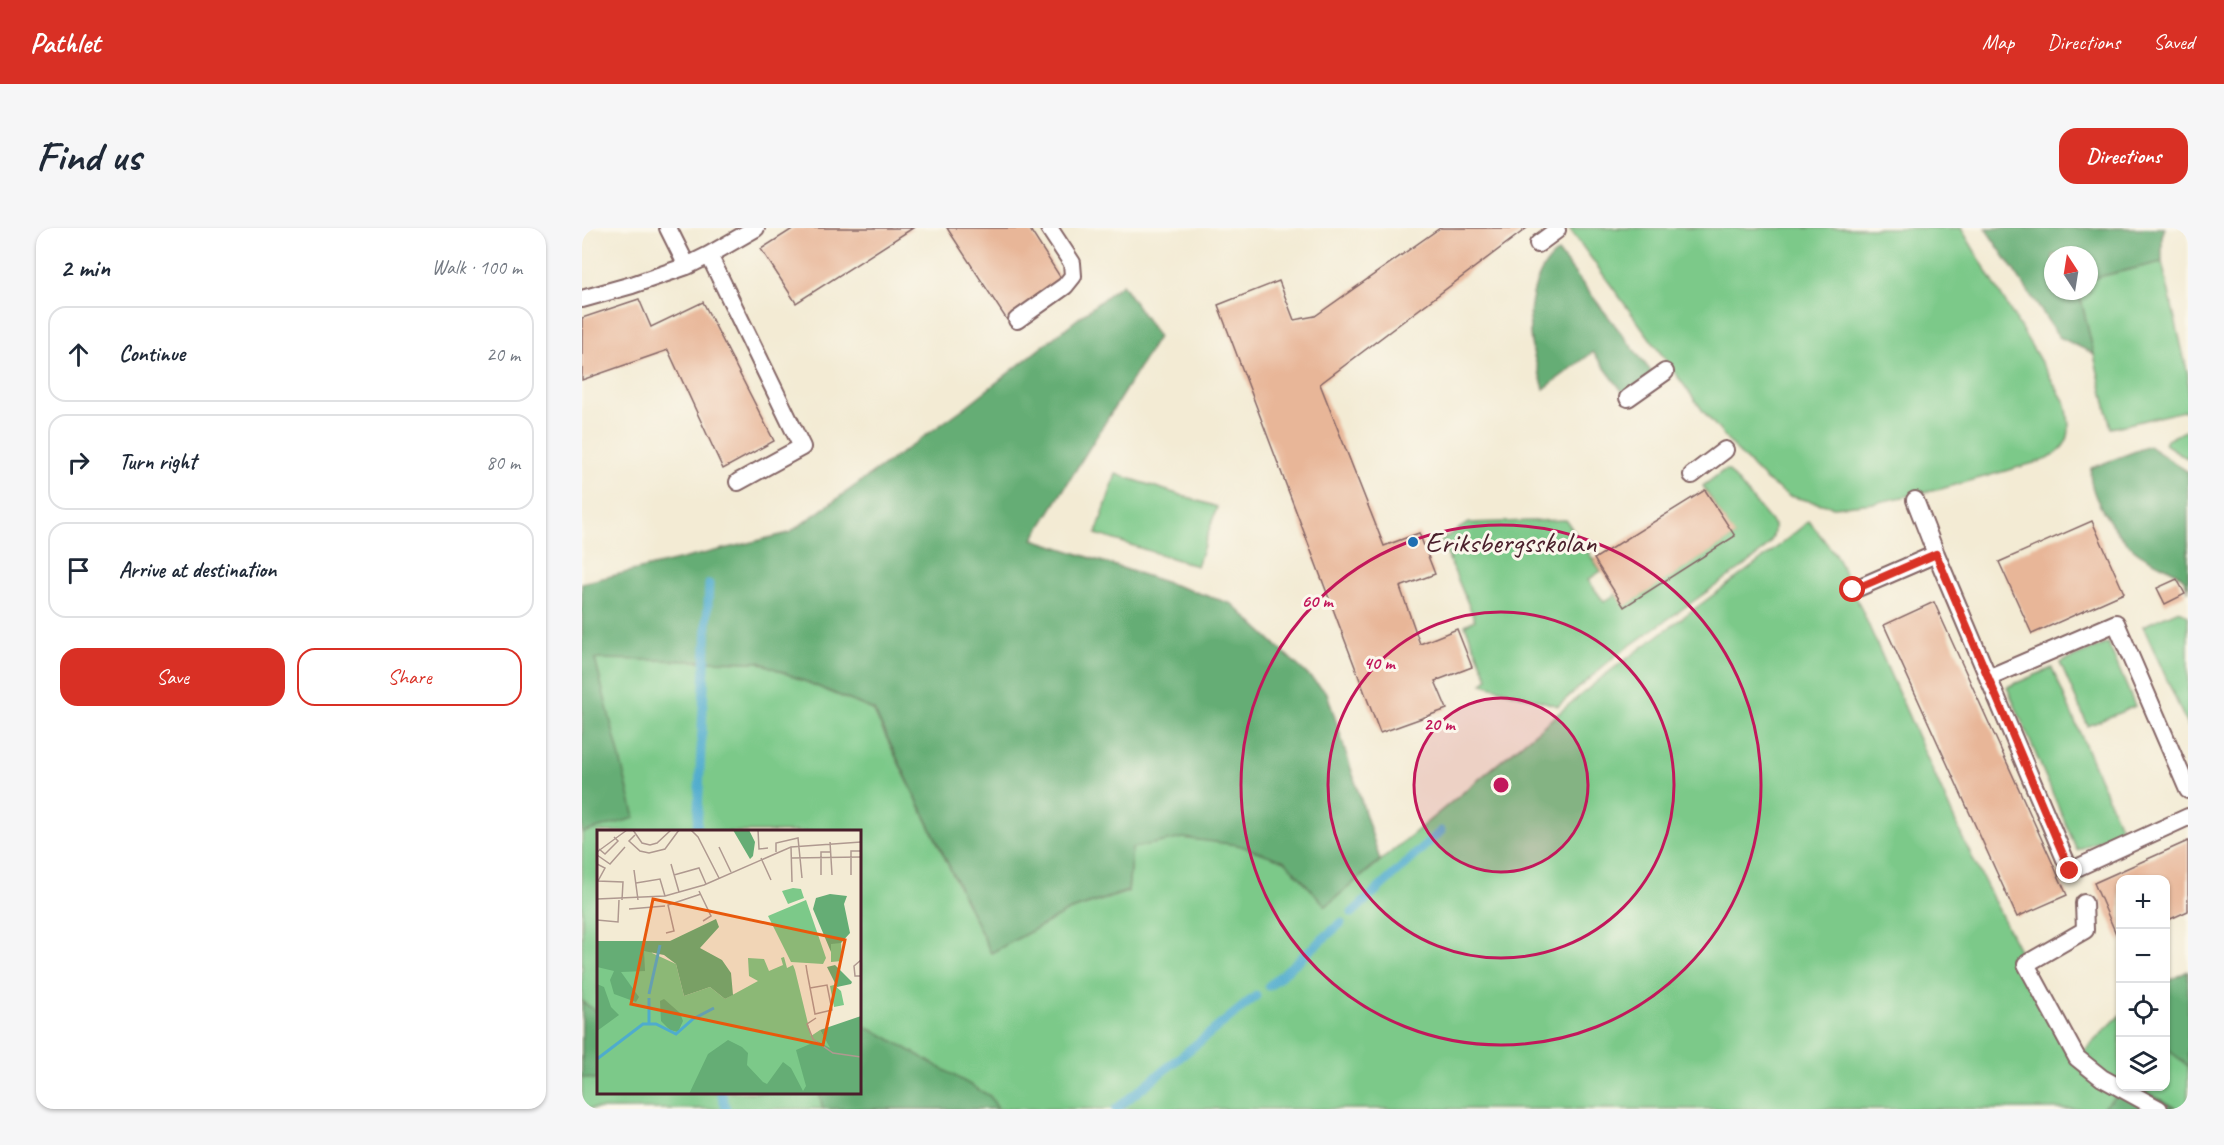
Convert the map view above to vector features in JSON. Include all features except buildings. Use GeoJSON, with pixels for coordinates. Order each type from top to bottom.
{"type":"FeatureCollection","features":[{"type":"Feature","properties":{"kind":"lane"},"geometry":{"type":"LineString","coordinates":[[668,228],[687,266]]}},
{"type":"Feature","properties":{"kind":"lane"},"geometry":{"type":"LineString","coordinates":[[582,299],[687,266],[756,228]]}},
{"type":"Feature","properties":{"kind":"lane"},"geometry":{"type":"LineString","coordinates":[[1017,320],[1065,286],[1073,276],[1072,263],[1049,228]]}},
{"type":"Feature","properties":{"kind":"lane"},"geometry":{"type":"LineString","coordinates":[[1538,244],[1557,230]]}},
{"type":"Feature","properties":{"kind":"lane"},"geometry":{"type":"LineString","coordinates":[[709,255],[802,447],[738,482]]}},
{"type":"Feature","properties":{"kind":"lane"},"geometry":{"type":"LineString","coordinates":[[1628,398],[1665,372]]}},
{"type":"Feature","properties":{"kind":"lane"},"geometry":{"type":"LineString","coordinates":[[1692,475],[1725,450]]}},
{"type":"Feature","properties":{"kind":"lane"},"geometry":{"type":"LineString","coordinates":[[1915,500],[2070,871],[2188,817]]}},
{"type":"Feature","properties":{"kind":"lane"},"geometry":{"type":"LineString","coordinates":[[1853,590],[1936,554]]}},
{"type":"Feature","properties":{"kind":"lane"},"geometry":{"type":"LineString","coordinates":[[1988,678],[2116,623],[2188,790]]}},
{"type":"Feature","properties":{"kind":"lane"},"geometry":{"type":"LineString","coordinates":[[2084,903],[2085,930],[2026,964],[2077,1058],[2102,1078],[2159,1109]]}},
{"type":"Feature","properties":{"kind":"green space"},"geometry":{"type":"Polygon","coordinates":[[[1569,228],[1961,228],[2066,404],[2069,429],[2066,442],[2048,459],[1941,489],[1874,503],[1834,507],[1789,496],[1766,480],[1737,451],[1703,411],[1569,228]]]}},
{"type":"Feature","properties":{"kind":"green space"},"geometry":{"type":"Polygon","coordinates":[[[1985,228],[2165,228],[2162,236],[2162,262],[2098,277],[2098,246],[2044,246],[2044,300],[2081,300],[2094,354],[2059,337],[1985,228]]]}},
{"type":"Feature","properties":{"kind":"green space"},"geometry":{"type":"Polygon","coordinates":[[[1558,252],[1653,374],[1625,395],[1593,352],[1544,389],[1531,343],[1531,306],[1533,293],[1542,270],[1558,252]]]}},
{"type":"Feature","properties":{"kind":"green space"},"geometry":{"type":"Polygon","coordinates":[[[2162,262],[2188,375],[2188,410],[2111,428],[2081,300],[2098,300],[2098,277],[2162,262]]]}},
{"type":"Feature","properties":{"kind":"green space"},"geometry":{"type":"Polygon","coordinates":[[[1122,284],[1158,337],[1033,539],[1232,604],[1327,693],[1380,860],[1326,906],[1285,861],[1238,845],[1183,838],[1132,848],[1128,891],[1068,911],[991,953],[874,710],[759,662],[595,659],[635,818],[582,833],[582,583],[789,533],[964,408],[1122,284]]]}},
{"type":"Feature","properties":{"kind":"green space"},"geometry":{"type":"Polygon","coordinates":[[[2188,429],[2188,459],[2165,444],[2167,440],[2188,429]]]}},
{"type":"Feature","properties":{"kind":"green space"},"geometry":{"type":"Polygon","coordinates":[[[2149,446],[2188,472],[2188,591],[2183,578],[2140,554],[2127,543],[2111,524],[2093,490],[2091,468],[2149,446]]]}},
{"type":"Feature","properties":{"kind":"green space"},"geometry":{"type":"Polygon","coordinates":[[[1728,470],[1774,525],[1771,542],[1751,561],[1615,656],[1558,706],[1482,684],[1488,678],[1465,625],[1475,620],[1441,540],[1468,523],[1566,520],[1601,571],[1588,580],[1604,602],[1616,594],[1624,606],[1734,536],[1703,486],[1723,471],[1728,470]]]}},
{"type":"Feature","properties":{"kind":"green space"},"geometry":{"type":"Polygon","coordinates":[[[1116,474],[1217,507],[1197,566],[1096,534],[1116,474]]]}},
{"type":"Feature","properties":{"kind":"green space"},"geometry":{"type":"Polygon","coordinates":[[[1809,521],[1835,554],[1853,590],[1963,839],[2026,964],[2077,1058],[2116,1019],[2116,1091],[2125,1091],[2100,1109],[582,1109],[582,603],[657,660],[759,662],[873,710],[991,953],[1068,911],[1128,892],[1132,848],[1183,837],[1238,845],[1285,860],[1326,906],[1606,674],[1769,554],[1809,521]]]}},
{"type":"Feature","properties":{"kind":"green space"},"geometry":{"type":"Polygon","coordinates":[[[2179,610],[2188,616],[2188,727],[2143,626],[2179,610]]]}},
{"type":"Feature","properties":{"kind":"green space"},"geometry":{"type":"Polygon","coordinates":[[[2108,643],[2135,706],[2088,726],[2060,663],[2108,643]]]}},
{"type":"Feature","properties":{"kind":"green space"},"geometry":{"type":"Polygon","coordinates":[[[2052,668],[2122,831],[2077,850],[2007,687],[2052,668]]]}},
{"type":"Feature","properties":{"kind":"green space"},"geometry":{"type":"Polygon","coordinates":[[[2188,971],[2188,1066],[2170,1051],[2170,980],[2188,971]]]}},
{"type":"Feature","properties":{"kind":"green space"},"geometry":{"type":"Polygon","coordinates":[[[582,1002],[597,1011],[597,1080],[582,1077],[582,1002]]]}},
{"type":"Feature","properties":{"kind":"green space"},"geometry":{"type":"Polygon","coordinates":[[[861,1025],[881,1034],[990,1096],[998,1109],[823,1109],[819,1094],[861,1094],[861,1025]]]}},
{"type":"Feature","properties":{"kind":"green space"},"geometry":{"type":"Polygon","coordinates":[[[2170,1051],[2188,1066],[2188,1109],[2177,1109],[2145,1091],[2170,1091],[2170,1051]]]}},
{"type":"Feature","properties":{"kind":"green space"},"geometry":{"type":"Polygon","coordinates":[[[2123,1091],[2145,1091],[2177,1109],[2100,1109],[2123,1091]]]}},
{"type":"Feature","properties":{"kind":"waterway"},"geometry":{"type":"LineString","coordinates":[[697,830],[709,584]]}},
{"type":"Feature","properties":{"kind":"waterway"},"geometry":{"type":"LineString","coordinates":[[1352,913],[1441,831]]}},
{"type":"Feature","properties":{"kind":"waterway"},"geometry":{"type":"LineString","coordinates":[[1269,986],[1341,923]]}},
{"type":"Feature","properties":{"kind":"waterway"},"geometry":{"type":"LineString","coordinates":[[1116,1109],[1256,996]]}},
{"type":"Feature","properties":{"kind":"waterway"},"geometry":{"type":"LineString","coordinates":[[722,1094],[726,1109]]}},
{"type":"Feature","properties":{"kind":"place","name":"Eriksbergsskolan"},"geometry":{"type":"Point","coordinates":[1413,542]}},
{"type":"Feature","properties":{"kind":"route"},"geometry":{"type":"LineString","coordinates":[[1853,590],[1936,554],[2070,871]]}}]}
